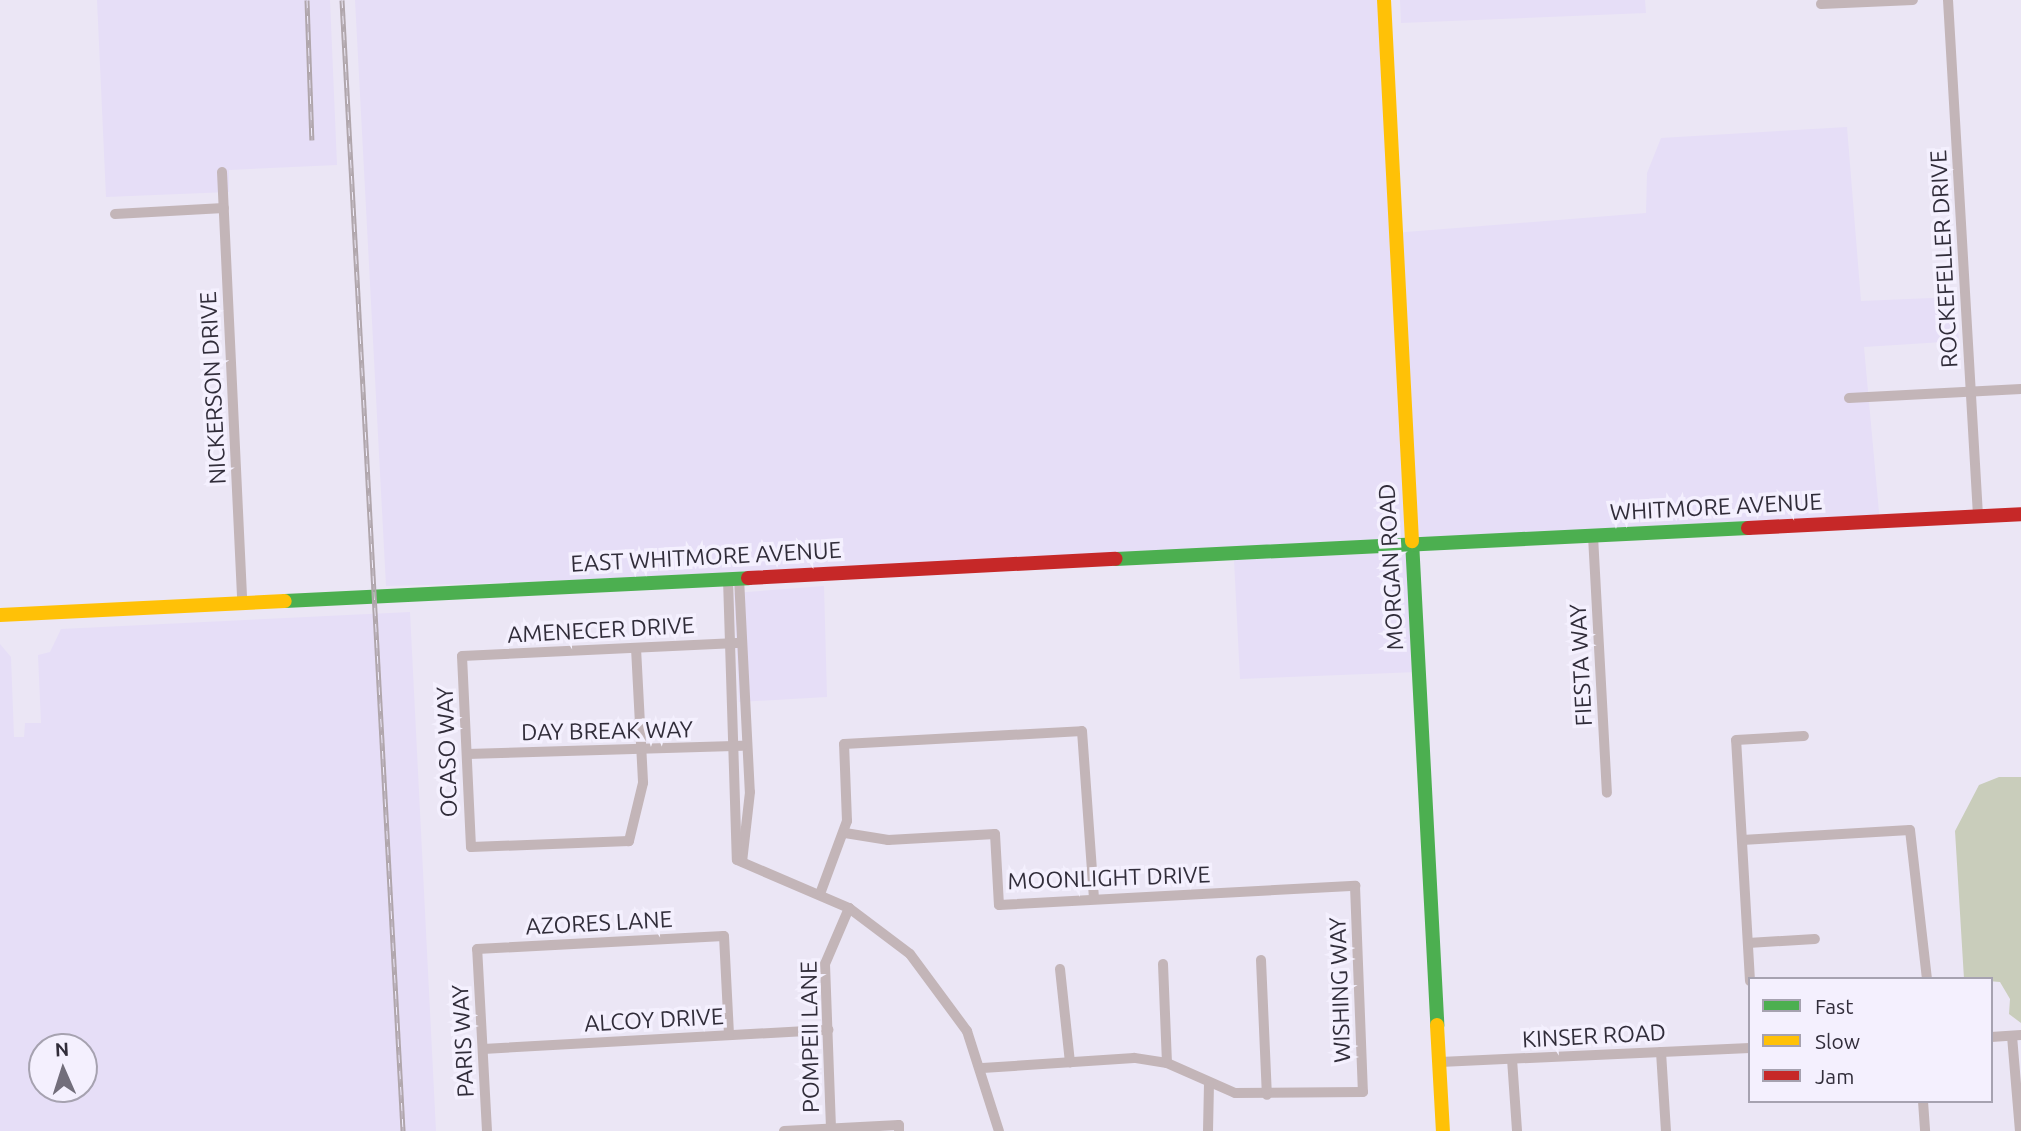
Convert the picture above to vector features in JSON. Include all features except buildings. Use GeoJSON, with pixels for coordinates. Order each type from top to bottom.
{"type":"FeatureCollection","features":[{"type":"Feature","properties":{"kind":"main road","name":"MORGAN ROAD"},"geometry":{"type":"LineString","coordinates":[[1384,0],[1443,1131]]}},
{"type":"Feature","properties":{"kind":"main road","name":"WHITMORE AVENUE"},"geometry":{"type":"LineString","coordinates":[[1414,545],[2021,513]]}},
{"type":"Feature","properties":{"kind":"main road","name":"EAST WHITMORE AVENUE"},"geometry":{"type":"LineString","coordinates":[[0,615],[1414,545]]}},
{"type":"Feature","properties":{"kind":"street"},"geometry":{"type":"LineString","coordinates":[[1821,4],[1913,0]]}},
{"type":"Feature","properties":{"kind":"street","name":"ROCKEFELLER DRIVE"},"geometry":{"type":"LineString","coordinates":[[1948,0],[1978,515]]}},
{"type":"Feature","properties":{"kind":"street","name":"NICKERSON DRIVE"},"geometry":{"type":"LineString","coordinates":[[222,172],[243,603]]}},
{"type":"Feature","properties":{"kind":"street"},"geometry":{"type":"LineString","coordinates":[[115,214],[224,208]]}},
{"type":"Feature","properties":{"kind":"street"},"geometry":{"type":"LineString","coordinates":[[1849,398],[2021,390]]}},
{"type":"Feature","properties":{"kind":"street","name":"FIESTA WAY"},"geometry":{"type":"LineString","coordinates":[[1593,536],[1607,793]]}},
{"type":"Feature","properties":{"kind":"street"},"geometry":{"type":"LineString","coordinates":[[733,579],[740,861]]}},
{"type":"Feature","properties":{"kind":"street"},"geometry":{"type":"LineString","coordinates":[[736,643],[747,745],[748,830],[740,861]]}},
{"type":"Feature","properties":{"kind":"street","name":"AMENECER DRIVE"},"geometry":{"type":"LineString","coordinates":[[463,656],[736,643]]}},
{"type":"Feature","properties":{"kind":"street"},"geometry":{"type":"LineString","coordinates":[[635,648],[641,746]]}},
{"type":"Feature","properties":{"kind":"street","name":"OCASO WAY"},"geometry":{"type":"LineString","coordinates":[[463,656],[471,847],[629,841],[643,783],[641,746]]}},
{"type":"Feature","properties":{"kind":"street"},"geometry":{"type":"LineString","coordinates":[[820,894],[845,833],[844,744],[1082,731],[1094,899]]}},
{"type":"Feature","properties":{"kind":"street"},"geometry":{"type":"LineString","coordinates":[[1750,977],[1736,740],[1804,736]]}},
{"type":"Feature","properties":{"kind":"street","name":"DAY BREAK WAY"},"geometry":{"type":"LineString","coordinates":[[467,754],[641,746],[747,745]]}},
{"type":"Feature","properties":{"kind":"street"},"geometry":{"type":"LineString","coordinates":[[1742,840],[1910,830],[1927,977]]}},
{"type":"Feature","properties":{"kind":"street","name":"MOONLIGHT DRIVE"},"geometry":{"type":"LineString","coordinates":[[845,833],[888,840],[995,834],[999,905],[1355,886]]}},
{"type":"Feature","properties":{"kind":"street"},"geometry":{"type":"LineString","coordinates":[[740,861],[849,908],[928,974],[959,1017],[982,1068],[999,1131]]}},
{"type":"Feature","properties":{"kind":"street","name":"WISHING WAY"},"geometry":{"type":"LineString","coordinates":[[1267,1095],[1363,1092],[1355,886]]}},
{"type":"Feature","properties":{"kind":"street","name":"POMPEII LANE"},"geometry":{"type":"LineString","coordinates":[[831,1128],[827,954],[849,908]]}},
{"type":"Feature","properties":{"kind":"street","name":"AZORES LANE"},"geometry":{"type":"LineString","coordinates":[[477,949],[724,936],[729,1035]]}},
{"type":"Feature","properties":{"kind":"street"},"geometry":{"type":"LineString","coordinates":[[1748,943],[1815,939]]}},
{"type":"Feature","properties":{"kind":"street","name":"PARIS WAY"},"geometry":{"type":"LineString","coordinates":[[477,949],[487,1131]]}},
{"type":"Feature","properties":{"kind":"street"},"geometry":{"type":"LineString","coordinates":[[982,1068],[1070,1062],[1167,1063],[1209,1084],[1267,1095],[1261,960]]}},
{"type":"Feature","properties":{"kind":"street"},"geometry":{"type":"LineString","coordinates":[[1163,964],[1167,1063]]}},
{"type":"Feature","properties":{"kind":"street"},"geometry":{"type":"LineString","coordinates":[[1060,969],[1070,1062]]}},
{"type":"Feature","properties":{"kind":"street","name":"ALCOY DRIVE"},"geometry":{"type":"LineString","coordinates":[[483,1049],[828,1030]]}},
{"type":"Feature","properties":{"kind":"street"},"geometry":{"type":"LineString","coordinates":[[1993,1037],[2017,1035],[2020,1131]]}},
{"type":"Feature","properties":{"kind":"street","name":"KINSER ROAD"},"geometry":{"type":"LineString","coordinates":[[1440,1062],[1748,1048]]}},
{"type":"Feature","properties":{"kind":"street"},"geometry":{"type":"LineString","coordinates":[[1661,1052],[1666,1131]]}},
{"type":"Feature","properties":{"kind":"street"},"geometry":{"type":"LineString","coordinates":[[1512,1059],[1517,1131]]}},
{"type":"Feature","properties":{"kind":"street"},"geometry":{"type":"LineString","coordinates":[[1208,1131],[1209,1084]]}},
{"type":"Feature","properties":{"kind":"street"},"geometry":{"type":"LineString","coordinates":[[1923,1103],[1925,1131]]}},
{"type":"Feature","properties":{"kind":"street"},"geometry":{"type":"LineString","coordinates":[[784,1131],[899,1128]]}},
{"type":"Feature","properties":{"kind":"shaded area"},"geometry":{"type":"Polygon","coordinates":[[[97,0],[330,0],[337,165],[229,170],[229,192],[106,197],[97,0]]]}},
{"type":"Feature","properties":{"kind":"shaded area"},"geometry":{"type":"Polygon","coordinates":[[[355,0],[1378,0],[1393,233],[1646,213],[1647,173],[1661,138],[1847,127],[1861,301],[1955,297],[1959,341],[1864,347],[1880,523],[891,572],[386,586],[355,0]]]}},
{"type":"Feature","properties":{"kind":"shaded area"},"geometry":{"type":"Polygon","coordinates":[[[1400,0],[1645,0],[1646,13],[1401,23],[1400,0]]]}},
{"type":"Feature","properties":{"kind":"shaded area"},"geometry":{"type":"Polygon","coordinates":[[[1408,552],[1418,672],[1240,679],[1234,560],[1408,552]]]}},
{"type":"Feature","properties":{"kind":"shaded area"},"geometry":{"type":"Polygon","coordinates":[[[824,586],[827,697],[739,702],[734,593],[824,586]]]}},
{"type":"Feature","properties":{"kind":"shaded area"},"geometry":{"type":"Polygon","coordinates":[[[410,612],[436,1131],[0,1131],[0,644],[11,657],[14,737],[24,737],[25,723],[41,723],[38,655],[50,652],[61,629],[410,612]]]}},
{"type":"Feature","properties":{"kind":"green space"},"geometry":{"type":"Polygon","coordinates":[[[1999,777],[2021,777],[2021,1023],[2009,1014],[2010,999],[2000,982],[1993,981],[1993,977],[1964,977],[1955,831],[1979,785],[1999,777]]]}},
{"type":"Feature","properties":{"kind":"railway"},"geometry":{"type":"LineString","coordinates":[[307,0],[312,140]]}},
{"type":"Feature","properties":{"kind":"railway"},"geometry":{"type":"LineString","coordinates":[[342,0],[403,1131]]}},
{"type":"Feature","properties":{"kind":"traffic: fast"},"geometry":{"type":"LineString","coordinates":[[1116,559],[1748,528]]}},
{"type":"Feature","properties":{"kind":"traffic: fast"},"geometry":{"type":"LineString","coordinates":[[1412,541],[1437,1025]]}},
{"type":"Feature","properties":{"kind":"traffic: fast"},"geometry":{"type":"LineString","coordinates":[[285,601],[748,578]]}},
{"type":"Feature","properties":{"kind":"traffic: slow"},"geometry":{"type":"LineString","coordinates":[[1384,0],[1412,541]]}},
{"type":"Feature","properties":{"kind":"traffic: slow"},"geometry":{"type":"LineString","coordinates":[[0,615],[285,601]]}},
{"type":"Feature","properties":{"kind":"traffic: slow"},"geometry":{"type":"LineString","coordinates":[[1437,1025],[1443,1131]]}},
{"type":"Feature","properties":{"kind":"traffic: jam"},"geometry":{"type":"LineString","coordinates":[[1748,528],[2021,514]]}},
{"type":"Feature","properties":{"kind":"traffic: jam"},"geometry":{"type":"LineString","coordinates":[[748,578],[1116,559]]}}]}
